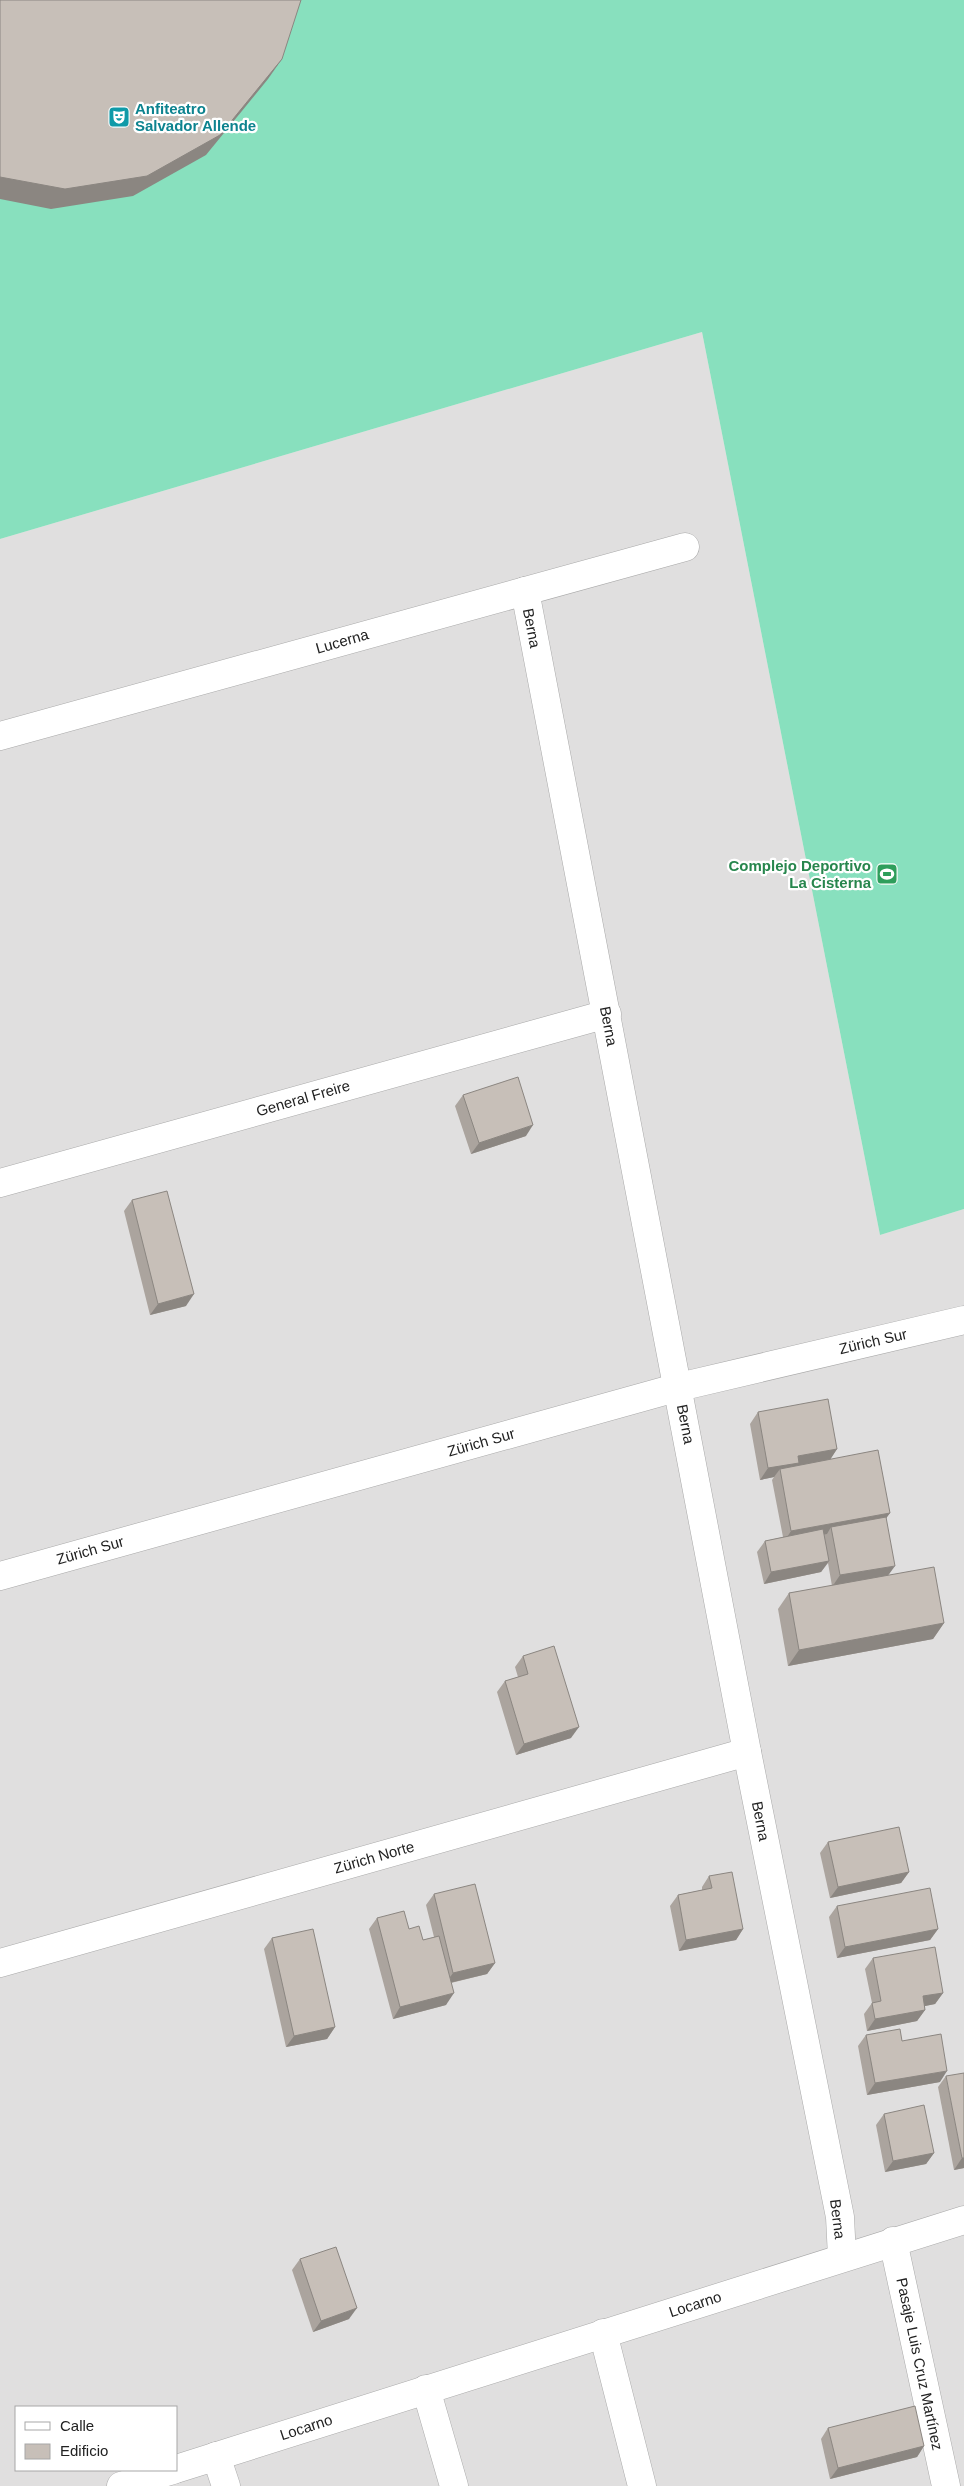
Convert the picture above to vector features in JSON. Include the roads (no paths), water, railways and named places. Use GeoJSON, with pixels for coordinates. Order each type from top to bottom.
{"type":"FeatureCollection","features":[{"type":"Feature","properties":{"kind":"street","name":"Lucerna"},"geometry":{"type":"LineString","coordinates":[[0,736],[685,547]]}},
{"type":"Feature","properties":{"kind":"street","name":"Berna"},"geometry":{"type":"LineString","coordinates":[[524,591],[748,1752],[840,2217],[842,2257]]}},
{"type":"Feature","properties":{"kind":"street","name":"General Freire"},"geometry":{"type":"LineString","coordinates":[[0,1183],[607,1014]]}},
{"type":"Feature","properties":{"kind":"street","name":"Zürich Sur"},"geometry":{"type":"LineString","coordinates":[[0,1576],[679,1387],[964,1320]]}},
{"type":"Feature","properties":{"kind":"street","name":"Zürich Norte"},"geometry":{"type":"LineString","coordinates":[[0,1963],[748,1752]]}},
{"type":"Feature","properties":{"kind":"street","name":"Locarno"},"geometry":{"type":"LineString","coordinates":[[178,2468],[964,2220]]}},
{"type":"Feature","properties":{"kind":"street","name":"Pasaje Luis Cruz Martínez"},"geometry":{"type":"LineString","coordinates":[[893,2241],[946,2486]]}},
{"type":"Feature","properties":{"kind":"street"},"geometry":{"type":"LineString","coordinates":[[603,2333],[642,2486]]}},
{"type":"Feature","properties":{"kind":"street"},"geometry":{"type":"LineString","coordinates":[[426,2389],[454,2486]]}},
{"type":"Feature","properties":{"kind":"street"},"geometry":{"type":"LineString","coordinates":[[216,2456],[226,2486]]}},
{"type":"Feature","properties":{"kind":"street","name":"Locarno"},"geometry":{"type":"LineString","coordinates":[[121,2486],[168,2471]]}},
{"type":"Feature","properties":{"kind":"place","name":"Anfiteatro Salvador Allende"},"geometry":{"type":"Point","coordinates":[119,117]}},
{"type":"Feature","properties":{"kind":"place","name":"Complejo Deportivo La Cisterna"},"geometry":{"type":"Point","coordinates":[887,874]}}]}
